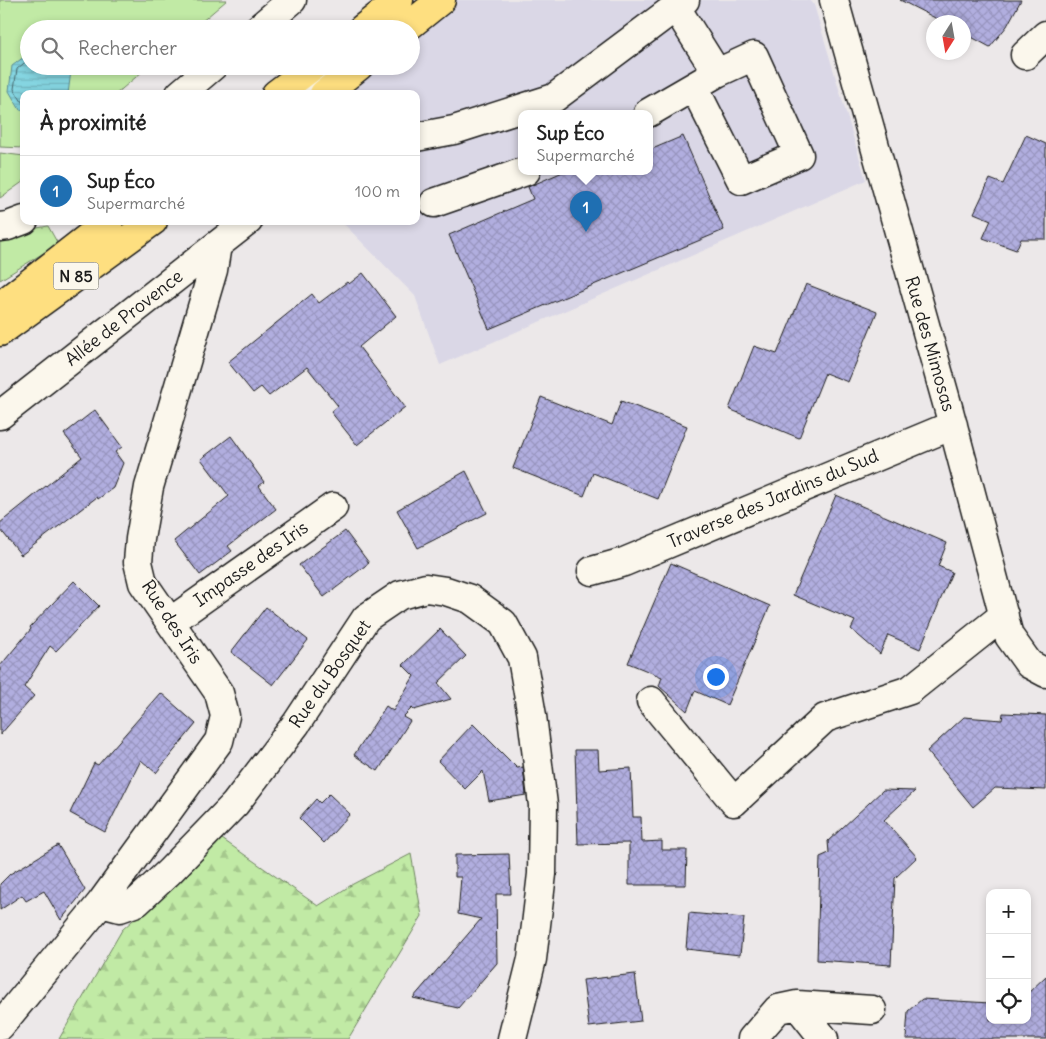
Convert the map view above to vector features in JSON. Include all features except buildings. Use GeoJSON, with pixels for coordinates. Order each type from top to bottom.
{"type":"FeatureCollection","features":[{"type":"Feature","properties":{"kind":"main road"},"geometry":{"type":"LineString","coordinates":[[373,20],[399,0]]}},
{"type":"Feature","properties":{"kind":"main road"},"geometry":{"type":"LineString","coordinates":[[416,20],[441,0]]}},
{"type":"Feature","properties":{"kind":"main road"},"geometry":{"type":"LineString","coordinates":[[281,90],[300,75]]}},
{"type":"Feature","properties":{"kind":"main road"},"geometry":{"type":"LineString","coordinates":[[329,90],[348,75]]}},
{"type":"Feature","properties":{"kind":"main road","name":"N 85"},"geometry":{"type":"LineString","coordinates":[[0,306],[104,225]]}},
{"type":"Feature","properties":{"kind":"main road","name":"N 85"},"geometry":{"type":"LineString","coordinates":[[0,332],[147,225]]}},
{"type":"Feature","properties":{"kind":"street"},"geometry":{"type":"LineString","coordinates":[[269,20],[292,0]]}},
{"type":"Feature","properties":{"kind":"street"},"geometry":{"type":"LineString","coordinates":[[395,20],[401,15],[409,0]]}},
{"type":"Feature","properties":{"kind":"street","name":"Rue des Mimosas"},"geometry":{"type":"LineString","coordinates":[[834,0],[1004,615],[1008,636],[1030,664],[1046,673]]}},
{"type":"Feature","properties":{"kind":"street"},"geometry":{"type":"LineString","coordinates":[[420,136],[454,130],[554,98],[680,3],[717,73]]}},
{"type":"Feature","properties":{"kind":"street"},"geometry":{"type":"LineString","coordinates":[[1025,55],[1046,35]]}},
{"type":"Feature","properties":{"kind":"street"},"geometry":{"type":"LineString","coordinates":[[653,110],[694,86],[717,73],[754,56],[799,155],[741,180],[694,86]]}},
{"type":"Feature","properties":{"kind":"street"},"geometry":{"type":"LineString","coordinates":[[185,90],[202,75]]}},
{"type":"Feature","properties":{"kind":"street"},"geometry":{"type":"LineString","coordinates":[[303,90],[322,75]]}},
{"type":"Feature","properties":{"kind":"street"},"geometry":{"type":"LineString","coordinates":[[434,203],[518,174]]}},
{"type":"Feature","properties":{"kind":"street"},"geometry":{"type":"LineString","coordinates":[[0,227],[20,222]]}},
{"type":"Feature","properties":{"kind":"street","name":"Allée de Provence"},"geometry":{"type":"LineString","coordinates":[[0,415],[243,225]]}},
{"type":"Feature","properties":{"kind":"street","name":"Rue des Iris"},"geometry":{"type":"LineString","coordinates":[[101,904],[219,741],[225,716],[219,693],[143,582],[138,562],[149,487],[213,270],[217,245]]}},
{"type":"Feature","properties":{"kind":"street","name":"Traverse des Jardins du Sud"},"geometry":{"type":"LineString","coordinates":[[592,571],[624,562],[952,425]]}},
{"type":"Feature","properties":{"kind":"street","name":"Impasse des Iris"},"geometry":{"type":"LineString","coordinates":[[170,622],[333,507]]}},
{"type":"Feature","properties":{"kind":"street","name":"Rue du Bosquet"},"geometry":{"type":"LineString","coordinates":[[101,904],[120,908],[137,902],[235,804],[296,724],[366,618],[400,595],[426,588],[446,591],[470,599],[503,623],[522,658],[532,716],[543,805],[542,874],[532,959],[512,1039]]}},
{"type":"Feature","properties":{"kind":"street"},"geometry":{"type":"LineString","coordinates":[[651,701],[734,802],[825,718],[910,690],[1004,615]]}},
{"type":"Feature","properties":{"kind":"street"},"geometry":{"type":"LineString","coordinates":[[0,1026],[101,904]]}},
{"type":"Feature","properties":{"kind":"street"},"geometry":{"type":"LineString","coordinates":[[797,1005],[824,1039]]}},
{"type":"Feature","properties":{"kind":"street"},"geometry":{"type":"LineString","coordinates":[[752,1039],[778,1009],[797,1005],[872,1010]]}},
{"type":"Feature","properties":{"kind":"shaded area"},"geometry":{"type":"Polygon","coordinates":[[[449,0],[810,0],[814,5],[866,180],[440,365],[415,296],[345,225],[420,225],[420,90],[337,90],[355,75],[420,75],[420,23],[449,0]]]}},
{"type":"Feature","properties":{"kind":"green space"},"geometry":{"type":"Polygon","coordinates":[[[0,0],[227,0],[204,20],[20,20],[20,75],[138,75],[121,90],[20,90],[20,148],[0,147],[0,0]]]}},
{"type":"Feature","properties":{"kind":"green space"},"geometry":{"type":"Polygon","coordinates":[[[0,153],[20,156],[20,184],[0,198],[0,153]]]}},
{"type":"Feature","properties":{"kind":"green space"},"geometry":{"type":"Polygon","coordinates":[[[48,226],[58,244],[0,280],[0,235],[48,226]]]}},
{"type":"Feature","properties":{"kind":"green space"},"geometry":{"type":"Polygon","coordinates":[[[222,839],[318,906],[353,884],[411,854],[422,916],[348,1039],[59,1039],[122,930],[222,839]]]}},
{"type":"Feature","properties":{"kind":"water"},"geometry":{"type":"Polygon","coordinates":[[[20,60],[20,75],[70,75],[69,90],[20,90],[20,110],[9,91],[12,66],[20,60]]]}},
{"type":"Feature","properties":{"kind":"place","name":"Sup Éco"},"geometry":{"type":"Point","coordinates":[586,232]}}]}
